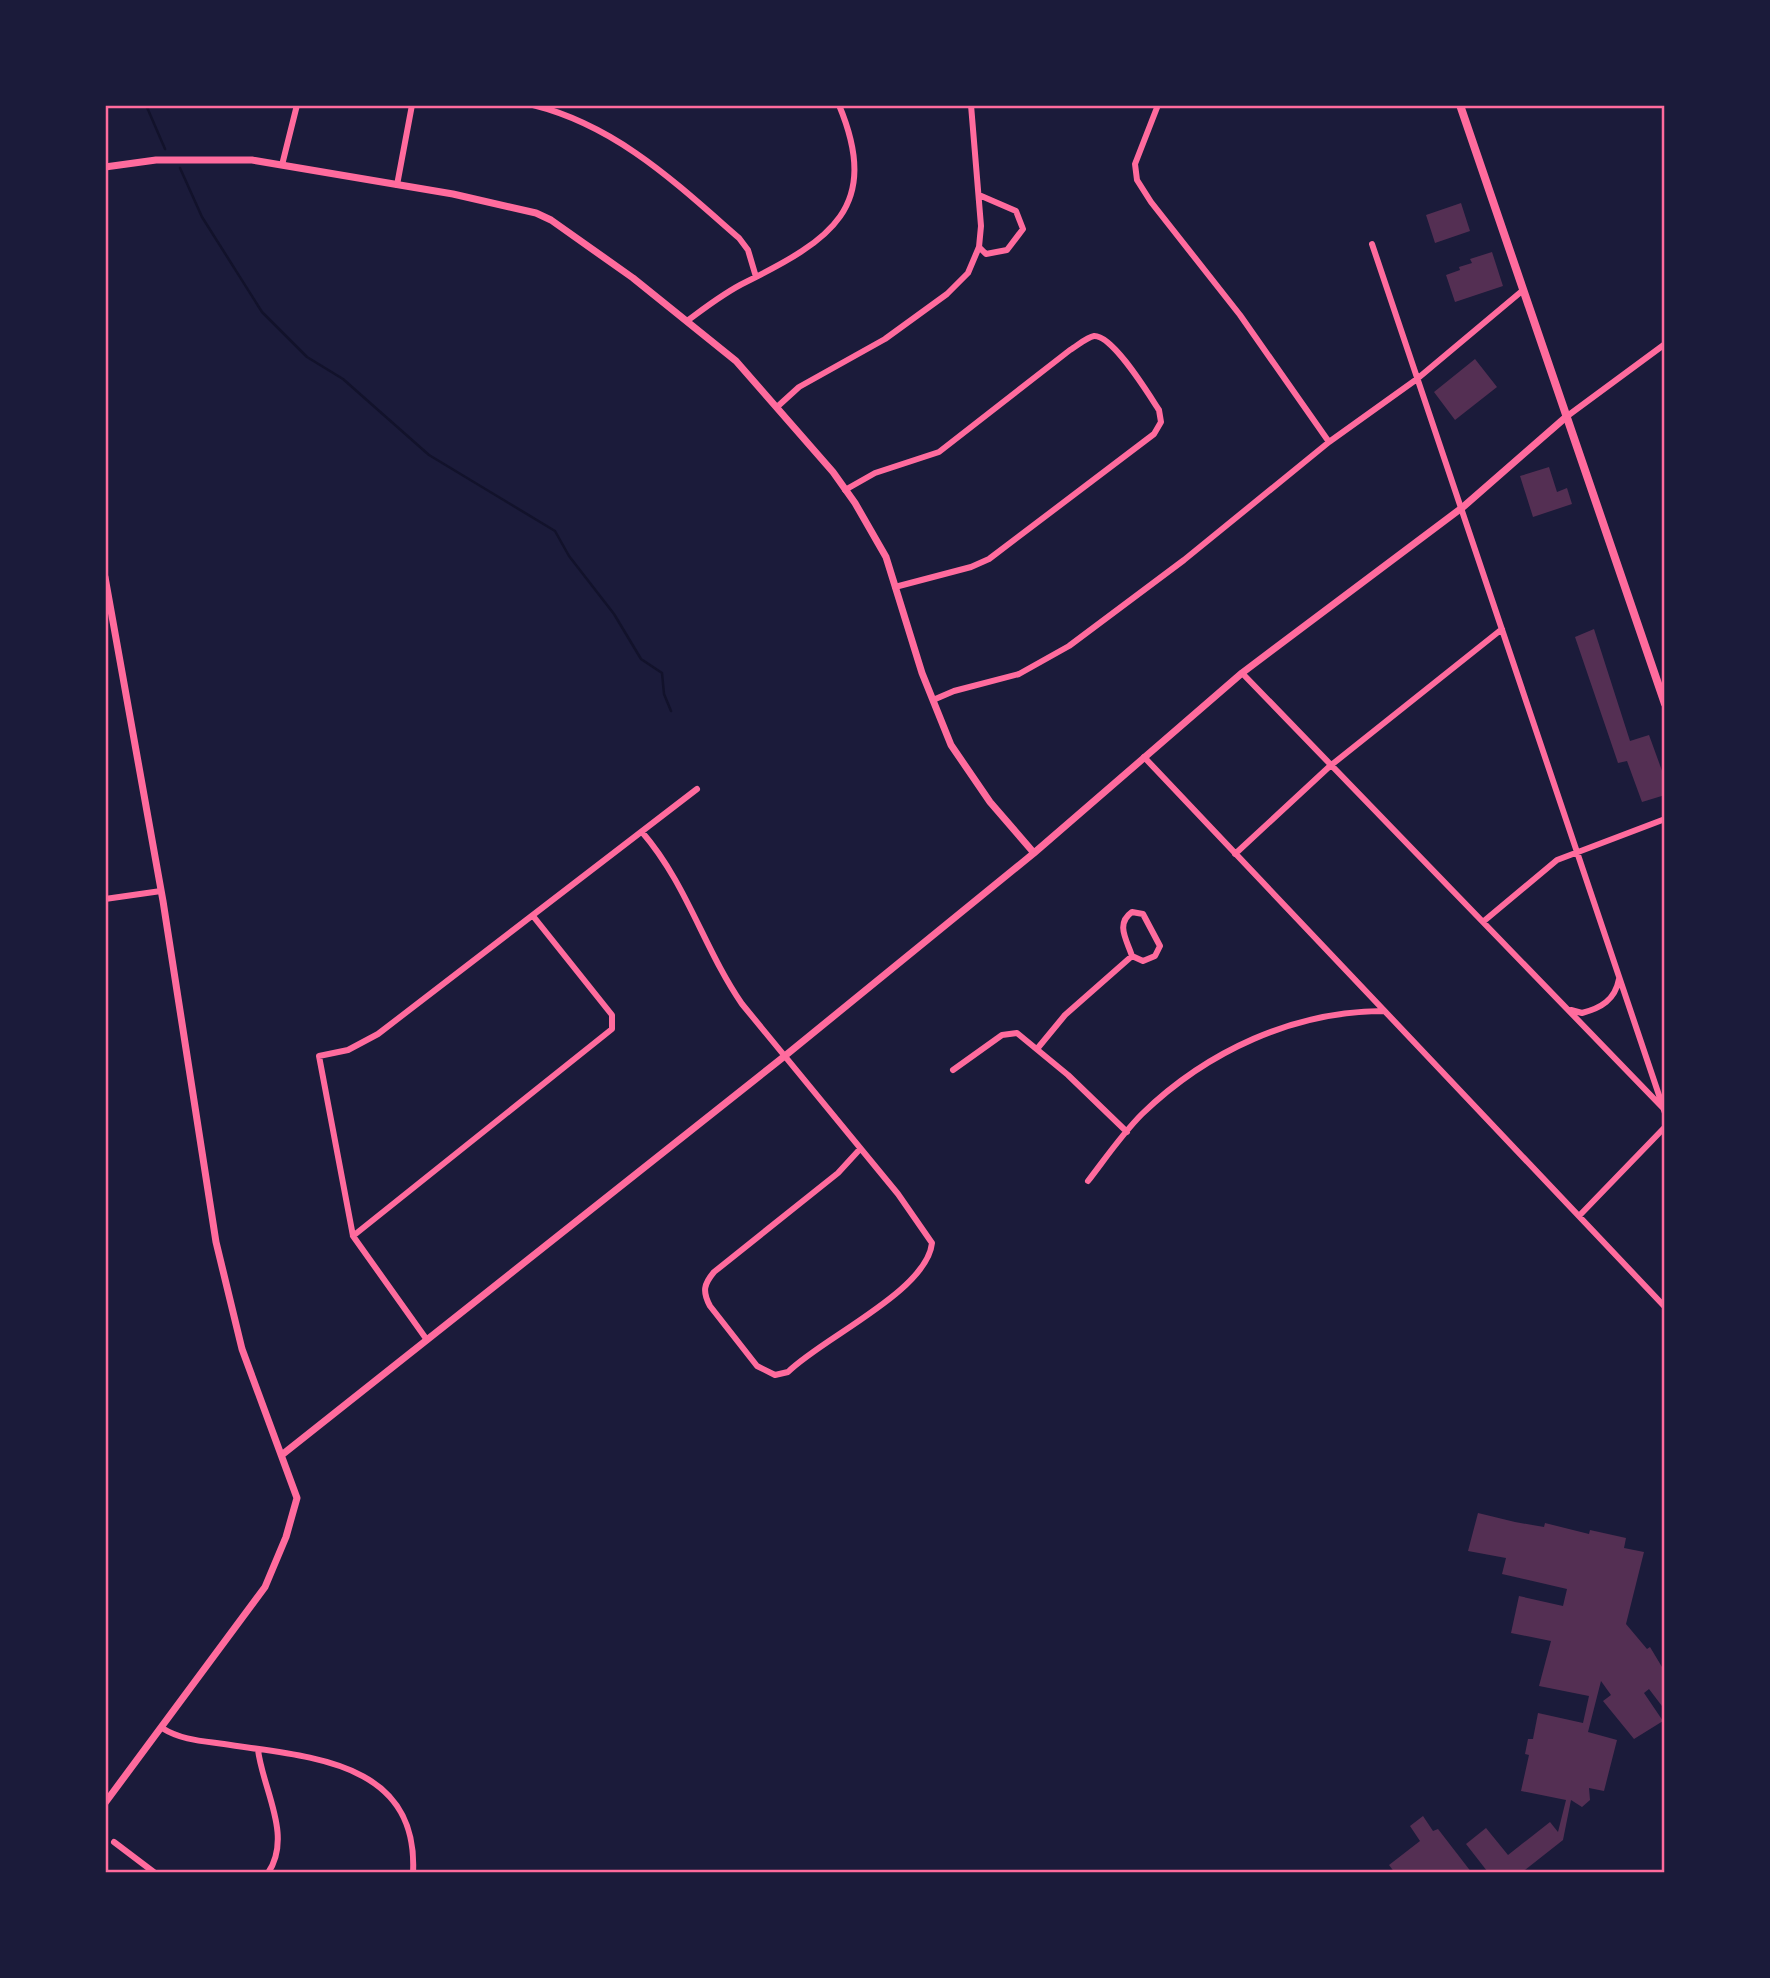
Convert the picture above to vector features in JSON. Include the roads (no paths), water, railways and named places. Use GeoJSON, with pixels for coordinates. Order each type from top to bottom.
{"type":"FeatureCollection","features":[{"type":"Feature","properties":{"kind":"main road"},"geometry":{"type":"LineString","coordinates":[[1460,105],[1665,704]]}},
{"type":"Feature","properties":{"kind":"street"},"geometry":{"type":"LineString","coordinates":[[282,165],[297,105]]}},
{"type":"Feature","properties":{"kind":"street"},"geometry":{"type":"LineString","coordinates":[[397,185],[412,105]]}},
{"type":"Feature","properties":{"kind":"street"},"geometry":{"type":"LineString","coordinates":[[533,105],[576,119],[638,151],[739,238],[748,250],[756,277]]}},
{"type":"Feature","properties":{"kind":"street"},"geometry":{"type":"LineString","coordinates":[[687,320],[756,277],[794,258],[839,222],[853,188],[853,161],[848,129],[839,105]]}},
{"type":"Feature","properties":{"kind":"street"},"geometry":{"type":"LineString","coordinates":[[777,407],[799,387],[865,352],[947,294],[968,273],[979,247],[979,195],[971,105]]}},
{"type":"Feature","properties":{"kind":"street"},"geometry":{"type":"LineString","coordinates":[[1158,105],[1135,163],[1137,180],[1151,202],[1240,315],[1329,442]]}},
{"type":"Feature","properties":{"kind":"street"},"geometry":{"type":"LineString","coordinates":[[105,167],[156,160],[252,160],[453,194],[536,213],[597,252],[736,361],[845,490],[886,557],[951,746],[965,768],[1034,853]]}},
{"type":"Feature","properties":{"kind":"street"},"geometry":{"type":"LineString","coordinates":[[979,195],[1016,211],[1023,229],[1006,250],[986,254],[979,247]]}},
{"type":"Feature","properties":{"kind":"street"},"geometry":{"type":"LineString","coordinates":[[1372,244],[1664,1111]]}},
{"type":"Feature","properties":{"kind":"street"},"geometry":{"type":"LineString","coordinates":[[933,700],[954,691],[1019,674],[1069,646],[1184,560],[1329,442],[1417,379],[1522,291]]}},
{"type":"Feature","properties":{"kind":"street"},"geometry":{"type":"LineString","coordinates":[[845,490],[875,473],[939,452],[1070,349],[1092,336],[1098,336],[1114,348],[1159,410],[1161,422],[1154,434],[989,559],[971,568],[895,587]]}},
{"type":"Feature","properties":{"kind":"street"},"geometry":{"type":"LineString","coordinates":[[283,1454],[786,1055],[1034,853],[1242,673],[1462,508],[1566,417],[1665,344]]}},
{"type":"Feature","properties":{"kind":"street"},"geometry":{"type":"LineString","coordinates":[[105,577],[108,615],[161,891],[216,1242],[242,1349],[283,1454],[297,1498],[286,1537],[265,1587],[105,1804]]}},
{"type":"Feature","properties":{"kind":"street"},"geometry":{"type":"LineString","coordinates":[[1235,854],[1331,766],[1502,629]]}},
{"type":"Feature","properties":{"kind":"street"},"geometry":{"type":"LineString","coordinates":[[1242,673],[1484,921],[1664,1111]]}},
{"type":"Feature","properties":{"kind":"street"},"geometry":{"type":"LineString","coordinates":[[1144,757],[1664,1305]]}},
{"type":"Feature","properties":{"kind":"street"},"geometry":{"type":"LineString","coordinates":[[427,1340],[353,1236],[319,1056],[348,1050],[371,1040],[697,789]]}},
{"type":"Feature","properties":{"kind":"street"},"geometry":{"type":"LineString","coordinates":[[1484,921],[1557,860],[1665,819]]}},
{"type":"Feature","properties":{"kind":"street"},"geometry":{"type":"LineString","coordinates":[[642,832],[677,878],[733,990],[920,1223],[932,1242],[931,1254],[917,1273],[894,1294],[788,1372],[775,1375],[757,1366],[710,1306],[705,1296],[705,1284],[714,1272],[838,1173],[860,1149]]}},
{"type":"Feature","properties":{"kind":"street"},"geometry":{"type":"LineString","coordinates":[[105,899],[161,891]]}},
{"type":"Feature","properties":{"kind":"street"},"geometry":{"type":"LineString","coordinates":[[1139,912],[1151,925],[1160,946],[1155,956],[1143,961],[1132,956],[1122,927],[1126,916],[1139,912]]}},
{"type":"Feature","properties":{"kind":"street"},"geometry":{"type":"LineString","coordinates":[[353,1236],[612,1030],[612,1015],[533,916]]}},
{"type":"Feature","properties":{"kind":"street"},"geometry":{"type":"LineString","coordinates":[[1037,1049],[1066,1015],[1132,956]]}},
{"type":"Feature","properties":{"kind":"street"},"geometry":{"type":"LineString","coordinates":[[1565,1006],[1582,1013],[1596,1009],[1608,1002],[1617,989],[1619,977]]}},
{"type":"Feature","properties":{"kind":"street"},"geometry":{"type":"LineString","coordinates":[[1088,1181],[1143,1114],[1213,1061],[1265,1032],[1316,1017],[1351,1011],[1384,1011]]}},
{"type":"Feature","properties":{"kind":"street"},"geometry":{"type":"LineString","coordinates":[[953,1070],[1002,1035],[1017,1033],[1127,1132]]}},
{"type":"Feature","properties":{"kind":"street"},"geometry":{"type":"LineString","coordinates":[[1579,1216],[1665,1127]]}},
{"type":"Feature","properties":{"kind":"street"},"geometry":{"type":"LineString","coordinates":[[162,1728],[186,1738],[330,1762],[358,1772],[391,1800],[409,1836],[412,1873]]}},
{"type":"Feature","properties":{"kind":"street"},"geometry":{"type":"LineString","coordinates":[[258,1750],[261,1772],[277,1826],[279,1851],[268,1873]]}},
{"type":"Feature","properties":{"kind":"street"},"geometry":{"type":"LineString","coordinates":[[114,1842],[155,1873]]}},
{"type":"Feature","properties":{"kind":"waterway"},"geometry":{"type":"LineString","coordinates":[[146,105],[165,149]]}},
{"type":"Feature","properties":{"kind":"waterway"},"geometry":{"type":"LineString","coordinates":[[180,168],[202,217],[262,312],[307,357],[343,379],[429,455],[555,531],[569,556],[614,614],[641,659],[662,673],[664,694],[671,711]]}}]}
